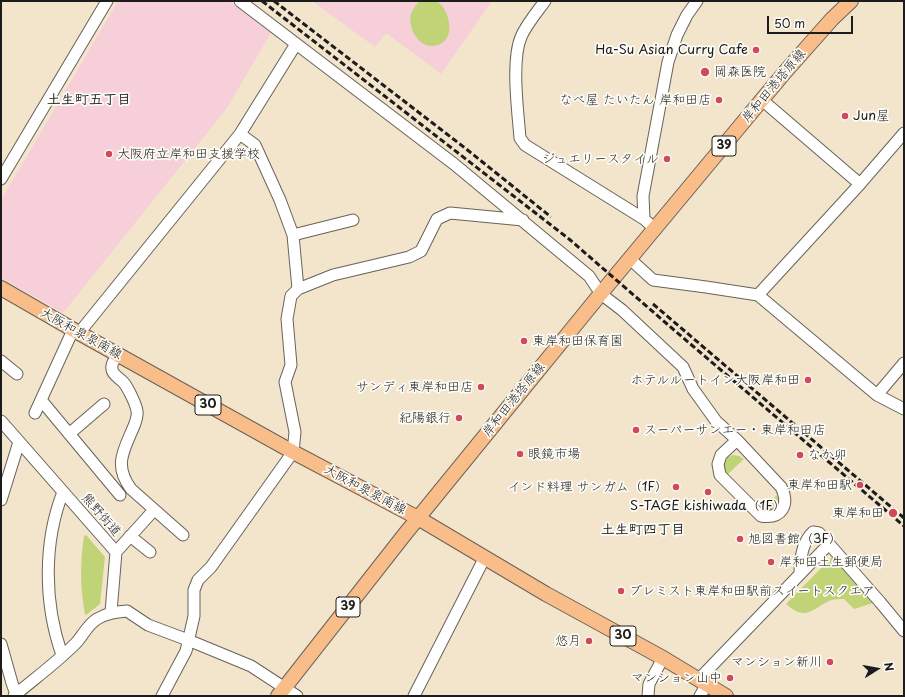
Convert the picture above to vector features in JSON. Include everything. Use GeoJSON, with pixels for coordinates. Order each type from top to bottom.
{"type":"FeatureCollection","features":[{"type":"Feature","properties":{"kind":"main road","name":"岸和田港塔原線"},"geometry":{"type":"LineString","coordinates":[[282,692],[418,518],[601,294],[762,100],[832,19],[851,1]]}},
{"type":"Feature","properties":{"kind":"main road","name":"大阪和泉泉南線"},"geometry":{"type":"LineString","coordinates":[[1,288],[76,332],[293,452],[418,518],[546,594],[663,658],[702,687],[726,696]]}},
{"type":"Feature","properties":{"kind":"street"},"geometry":{"type":"LineString","coordinates":[[1,179],[107,1]]}},
{"type":"Feature","properties":{"kind":"street"},"geometry":{"type":"LineString","coordinates":[[240,1],[454,164],[589,276],[601,294],[622,310],[682,367],[693,389],[716,421],[737,440],[781,487],[785,494],[785,502],[783,509],[777,515],[770,517],[762,516],[720,476],[718,464],[721,455],[737,440]]}},
{"type":"Feature","properties":{"kind":"street"},"geometry":{"type":"LineString","coordinates":[[545,1],[521,36],[517,52],[516,76],[520,138],[525,144],[644,219],[655,229]]}},
{"type":"Feature","properties":{"kind":"street"},"geometry":{"type":"LineString","coordinates":[[644,219],[643,196],[668,62],[677,35],[687,15],[697,1]]}},
{"type":"Feature","properties":{"kind":"street"},"geometry":{"type":"LineString","coordinates":[[35,413],[76,332],[240,134],[296,44]]}},
{"type":"Feature","properties":{"kind":"street"},"geometry":{"type":"LineString","coordinates":[[762,100],[860,184]]}},
{"type":"Feature","properties":{"kind":"street"},"geometry":{"type":"LineString","coordinates":[[758,295],[860,184],[904,133]]}},
{"type":"Feature","properties":{"kind":"street"},"geometry":{"type":"LineString","coordinates":[[240,134],[255,145],[280,200],[293,235],[298,289]]}},
{"type":"Feature","properties":{"kind":"street"},"geometry":{"type":"LineString","coordinates":[[162,696],[186,651],[194,616],[194,590],[198,580],[211,567],[293,452],[295,432],[285,382],[291,365],[287,319],[291,296],[298,289],[333,276],[409,257],[421,251],[437,219],[450,213],[523,220]]}},
{"type":"Feature","properties":{"kind":"street"},"geometry":{"type":"LineString","coordinates":[[293,235],[353,220]]}},
{"type":"Feature","properties":{"kind":"street"},"geometry":{"type":"LineString","coordinates":[[630,259],[653,280],[758,295],[877,395],[904,409]]}},
{"type":"Feature","properties":{"kind":"street"},"geometry":{"type":"LineString","coordinates":[[118,355],[112,366],[112,371],[117,378],[123,382],[137,410],[137,417],[122,452],[121,460],[123,476],[131,489],[183,535]]}},
{"type":"Feature","properties":{"kind":"street"},"geometry":{"type":"LineString","coordinates":[[1,361],[17,374]]}},
{"type":"Feature","properties":{"kind":"street"},"geometry":{"type":"LineString","coordinates":[[877,395],[904,363]]}},
{"type":"Feature","properties":{"kind":"street"},"geometry":{"type":"LineString","coordinates":[[41,400],[120,495]]}},
{"type":"Feature","properties":{"kind":"street"},"geometry":{"type":"LineString","coordinates":[[70,434],[104,404]]}},
{"type":"Feature","properties":{"kind":"street","name":"熊野街道"},"geometry":{"type":"LineString","coordinates":[[1,421],[116,552],[111,612]]}},
{"type":"Feature","properties":{"kind":"street"},"geometry":{"type":"LineString","coordinates":[[1,500],[19,442]]}},
{"type":"Feature","properties":{"kind":"street"},"geometry":{"type":"LineString","coordinates":[[62,655],[53,622],[49,578],[49,555],[56,510],[63,492]]}},
{"type":"Feature","properties":{"kind":"street"},"geometry":{"type":"LineString","coordinates":[[116,552],[154,510]]}},
{"type":"Feature","properties":{"kind":"street"},"geometry":{"type":"LineString","coordinates":[[800,574],[800,562],[806,543],[813,532],[819,533],[876,597],[904,632]]}},
{"type":"Feature","properties":{"kind":"street"},"geometry":{"type":"LineString","coordinates":[[130,536],[150,552]]}},
{"type":"Feature","properties":{"kind":"street"},"geometry":{"type":"LineString","coordinates":[[702,687],[800,574],[829,544]]}},
{"type":"Feature","properties":{"kind":"street"},"geometry":{"type":"LineString","coordinates":[[414,696],[485,557]]}},
{"type":"Feature","properties":{"kind":"street"},"geometry":{"type":"LineString","coordinates":[[1,644],[15,695],[75,643],[86,628],[97,619],[111,612],[127,610],[148,625],[251,666],[282,692],[297,696]]}},
{"type":"Feature","properties":{"kind":"street"},"geometry":{"type":"LineString","coordinates":[[648,696],[650,684],[663,658]]}},
{"type":"Feature","properties":{"kind":"shaded area","name":"大阪府立岸和田支援学校"},"geometry":{"type":"Polygon","coordinates":[[[118,1],[229,1],[271,33],[227,108],[63,313],[1,278],[1,200],[118,1]]]}},
{"type":"Feature","properties":{"kind":"shaded area"},"geometry":{"type":"Polygon","coordinates":[[[312,1],[492,1],[441,74],[386,33],[375,47],[312,1]]]}},
{"type":"Feature","properties":{"kind":"green space"},"geometry":{"type":"Polygon","coordinates":[[[420,1],[438,2],[448,17],[448,36],[445,41],[440,44],[433,46],[422,43],[417,38],[411,27],[411,14],[420,1]]]}},
{"type":"Feature","properties":{"kind":"green space"},"geometry":{"type":"Polygon","coordinates":[[[733,455],[744,459],[727,475],[725,473],[724,463],[727,458],[733,455]]]}},
{"type":"Feature","properties":{"kind":"green space"},"geometry":{"type":"Polygon","coordinates":[[[777,495],[779,502],[777,509],[767,512],[762,510],[777,495]]]}},
{"type":"Feature","properties":{"kind":"green space"},"geometry":{"type":"Polygon","coordinates":[[[86,535],[105,557],[100,604],[86,615],[82,594],[81,565],[84,536],[86,535]]]}},
{"type":"Feature","properties":{"kind":"green space"},"geometry":{"type":"Polygon","coordinates":[[[832,557],[873,603],[854,609],[844,599],[834,599],[824,603],[814,610],[804,613],[793,609],[786,604],[832,557]]]}},
{"type":"Feature","properties":{"kind":"railway"},"geometry":{"type":"LineString","coordinates":[[262,1],[569,239],[904,526]]}},
{"type":"Feature","properties":{"kind":"railway"},"geometry":{"type":"LineString","coordinates":[[274,1],[465,148],[551,217]]}},
{"type":"Feature","properties":{"kind":"railway"},"geometry":{"type":"LineString","coordinates":[[653,304],[904,518]]}},
{"type":"Feature","properties":{"kind":"place","name":"Ha-Su Asian Curry Cafe"},"geometry":{"type":"Point","coordinates":[756,50]}},
{"type":"Feature","properties":{"kind":"place","name":"岡森医院"},"geometry":{"type":"Point","coordinates":[705,72]}},
{"type":"Feature","properties":{"kind":"place","name":"なべ屋 たいたん 岸和田店"},"geometry":{"type":"Point","coordinates":[719,100]}},
{"type":"Feature","properties":{"kind":"place","name":"Jun屋"},"geometry":{"type":"Point","coordinates":[845,116]}},
{"type":"Feature","properties":{"kind":"place","name":"大阪府立岸和田支援学校"},"geometry":{"type":"Point","coordinates":[109,154]}},
{"type":"Feature","properties":{"kind":"place","name":"ジュエリースタイル"},"geometry":{"type":"Point","coordinates":[667,159]}},
{"type":"Feature","properties":{"kind":"place","name":"東岸和田保育園"},"geometry":{"type":"Point","coordinates":[524,341]}},
{"type":"Feature","properties":{"kind":"place","name":"ホテルルートイン大阪岸和田"},"geometry":{"type":"Point","coordinates":[808,380]}},
{"type":"Feature","properties":{"kind":"place","name":"サンディ東岸和田店"},"geometry":{"type":"Point","coordinates":[481,387]}},
{"type":"Feature","properties":{"kind":"place","name":"紀陽銀行"},"geometry":{"type":"Point","coordinates":[459,418]}},
{"type":"Feature","properties":{"kind":"place","name":"スーパーサンエー・東岸和田店"},"geometry":{"type":"Point","coordinates":[636,430]}},
{"type":"Feature","properties":{"kind":"place","name":"眼鏡市場"},"geometry":{"type":"Point","coordinates":[520,454]}},
{"type":"Feature","properties":{"kind":"place","name":"なか卯"},"geometry":{"type":"Point","coordinates":[800,455]}},
{"type":"Feature","properties":{"kind":"place","name":"東岸和田駅"},"geometry":{"type":"Point","coordinates":[860,485]}},
{"type":"Feature","properties":{"kind":"place","name":"インド料理 サンガム（1F）"},"geometry":{"type":"Point","coordinates":[676,487]}},
{"type":"Feature","properties":{"kind":"place","name":"S-TAGE kishiwada（1F）"},"geometry":{"type":"Point","coordinates":[708,492]}},
{"type":"Feature","properties":{"kind":"place","name":"東岸和田"},"geometry":{"type":"Point","coordinates":[893,513]}},
{"type":"Feature","properties":{"kind":"place","name":"旭図書館（3F）"},"geometry":{"type":"Point","coordinates":[740,539]}},
{"type":"Feature","properties":{"kind":"place","name":"岸和田土生郵便局"},"geometry":{"type":"Point","coordinates":[771,562]}},
{"type":"Feature","properties":{"kind":"place","name":"プレミスト東岸和田駅前スイートスクエア"},"geometry":{"type":"Point","coordinates":[621,591]}},
{"type":"Feature","properties":{"kind":"place","name":"悠月"},"geometry":{"type":"Point","coordinates":[589,641]}},
{"type":"Feature","properties":{"kind":"place","name":"マンション新川"},"geometry":{"type":"Point","coordinates":[830,662]}},
{"type":"Feature","properties":{"kind":"place","name":"マンション山中"},"geometry":{"type":"Point","coordinates":[730,678]}},
{"type":"Feature","properties":{"kind":"district","name":"土生町五丁目"},"geometry":{"type":"Point","coordinates":[89,100]}},
{"type":"Feature","properties":{"kind":"district","name":"土生町四丁目"},"geometry":{"type":"Point","coordinates":[643,530]}}]}
